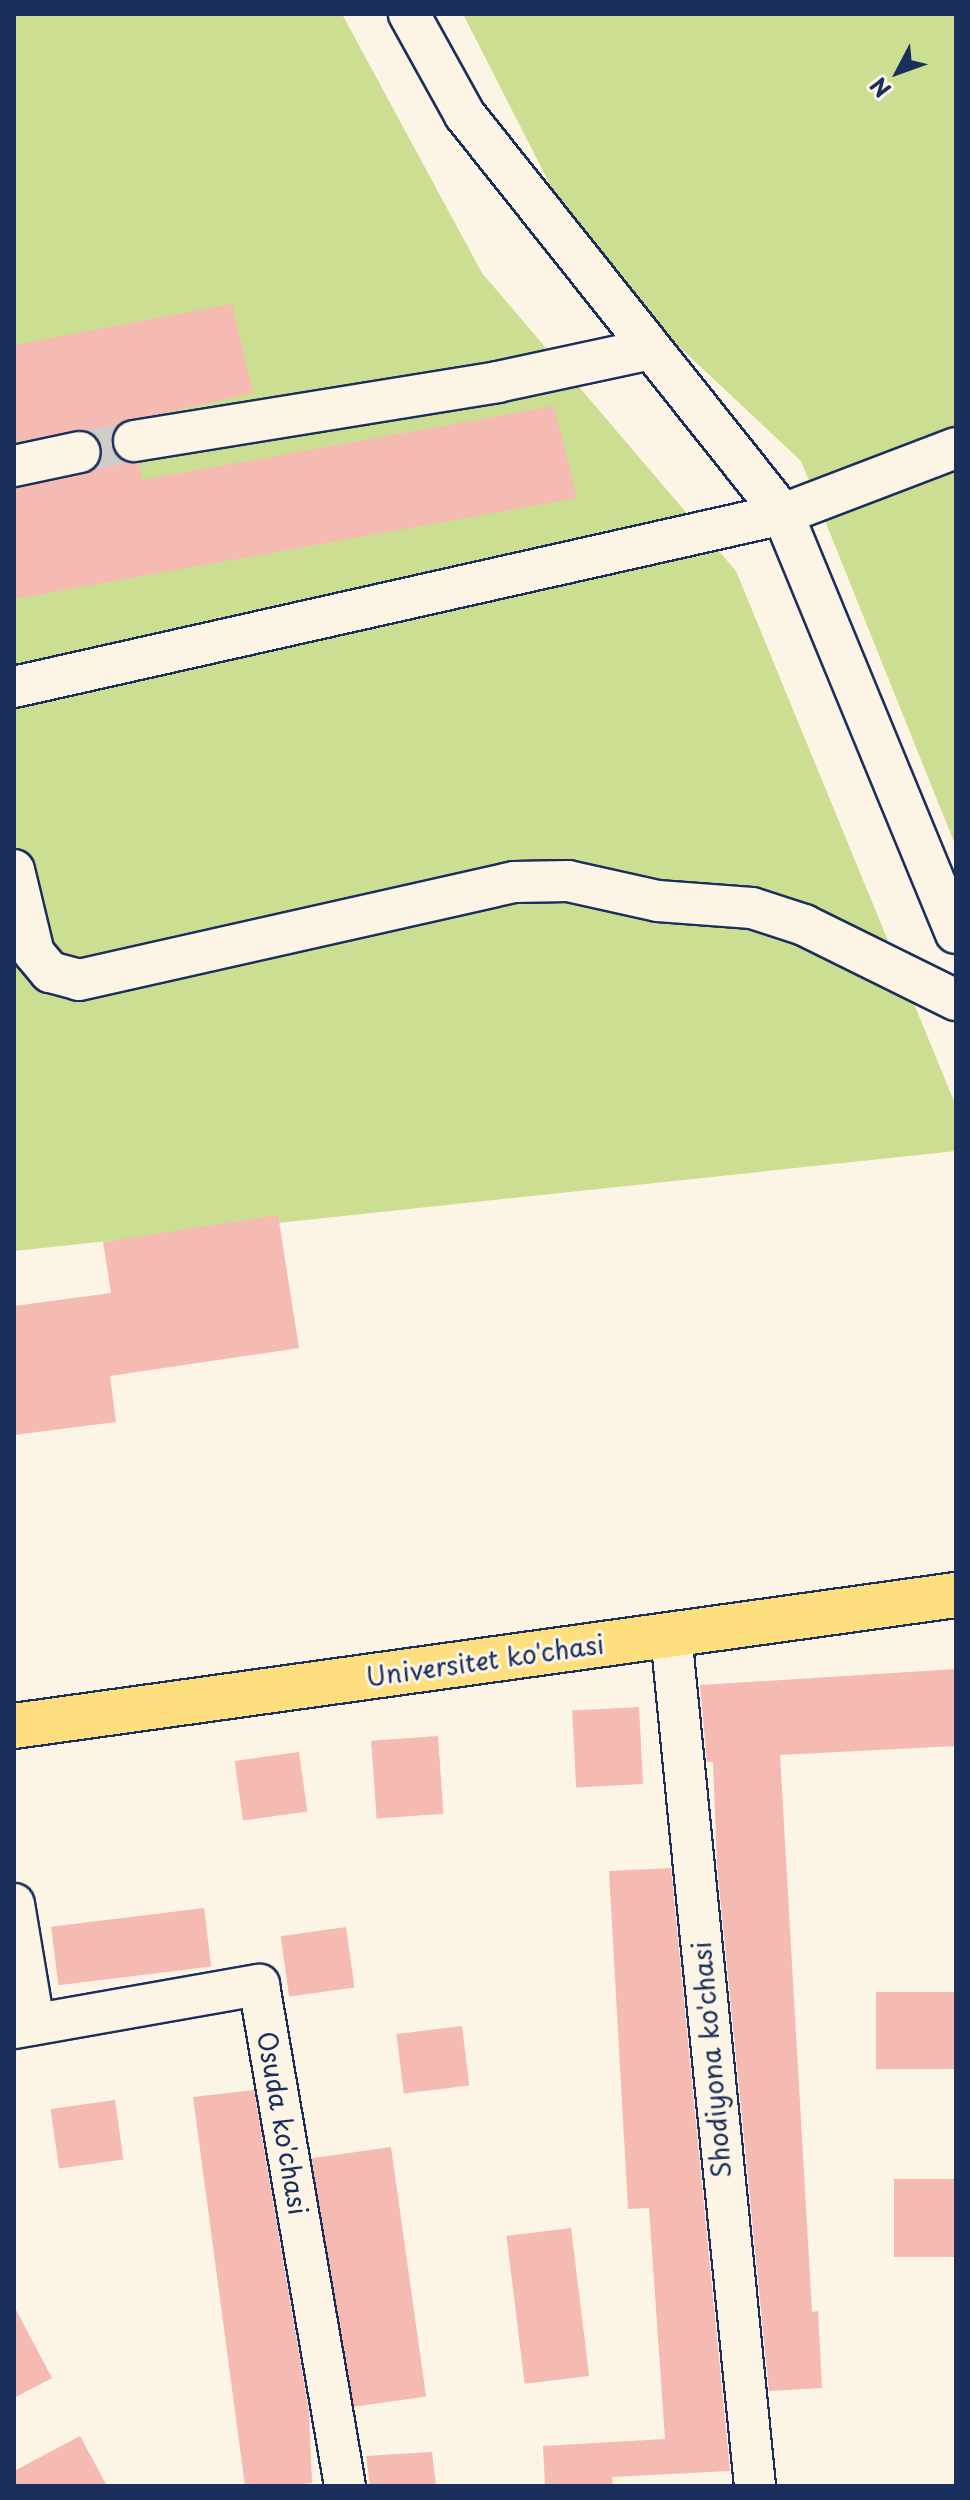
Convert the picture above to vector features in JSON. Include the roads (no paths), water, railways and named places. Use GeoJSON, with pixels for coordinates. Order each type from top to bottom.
{"type":"FeatureCollection","features":[{"type":"Feature","properties":{"kind":"main road","name":"Universitet ko'chasi"},"geometry":{"type":"LineString","coordinates":[[14,1726],[956,1595]]}},
{"type":"Feature","properties":{"kind":"street"},"geometry":{"type":"LineString","coordinates":[[409,14],[465,115],[783,514],[956,933]]}},
{"type":"Feature","properties":{"kind":"street"},"geometry":{"type":"LineString","coordinates":[[134,441],[497,382],[651,349]]}},
{"type":"Feature","properties":{"kind":"street"},"geometry":{"type":"LineString","coordinates":[[14,687],[783,514],[956,448]]}},
{"type":"Feature","properties":{"kind":"street"},"geometry":{"type":"LineString","coordinates":[[14,466],[80,452]]}},
{"type":"Feature","properties":{"kind":"street"},"geometry":{"type":"LineString","coordinates":[[14,870],[34,953],[50,972],[79,980],[514,882],[568,881],[658,901],[752,908],[804,925],[956,1000]]}},
{"type":"Feature","properties":{"kind":"street","name":"Shodiyona ko'chasi"},"geometry":{"type":"LineString","coordinates":[[671,1634],[755,2486]]}},
{"type":"Feature","properties":{"kind":"street","name":"Osuda ko'chasi"},"geometry":{"type":"LineString","coordinates":[[14,1904],[24,2026],[259,1985],[345,2486]]}},
{"type":"Feature","properties":{"kind":"tunnel"},"geometry":{"type":"LineString","coordinates":[[80,452],[134,441]]}}]}
